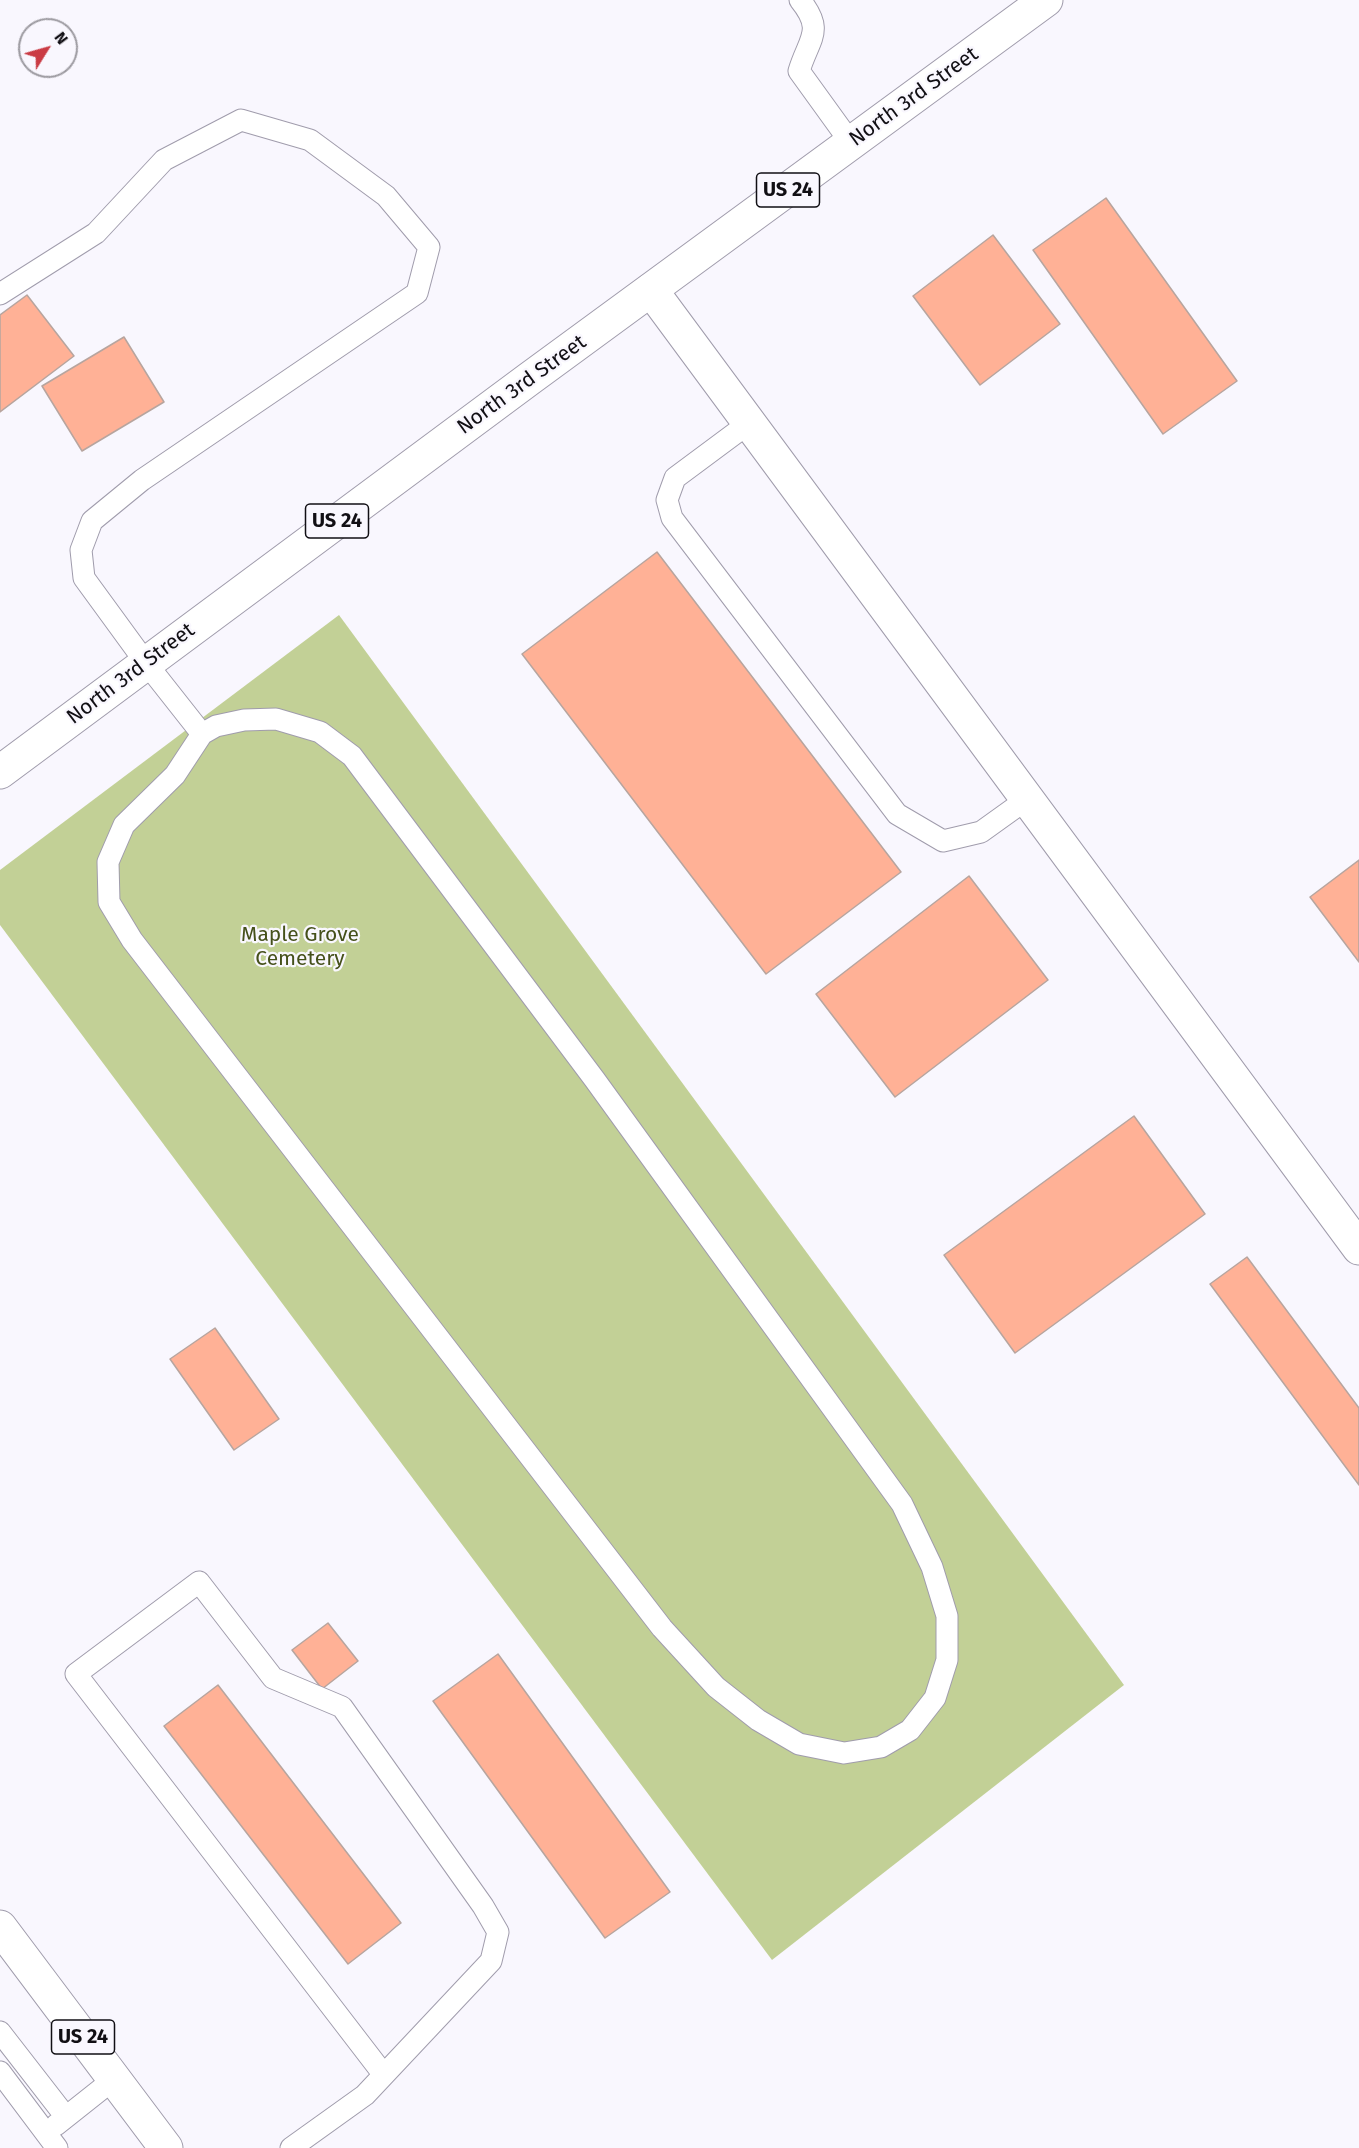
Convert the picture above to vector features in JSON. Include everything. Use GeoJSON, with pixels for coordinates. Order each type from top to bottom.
{"type":"FeatureCollection","features":[{"type":"Feature","properties":{"kind":"main road","name":"North 3rd Street"},"geometry":{"type":"LineString","coordinates":[[0,772],[1046,0]]}},
{"type":"Feature","properties":{"kind":"main road"},"geometry":{"type":"LineString","coordinates":[[651,290],[1359,1248]]}},
{"type":"Feature","properties":{"kind":"main road","name":"US 24"},"geometry":{"type":"LineString","coordinates":[[0,1927],[166,2148]]}},
{"type":"Feature","properties":{"kind":"lane"},"geometry":{"type":"LineString","coordinates":[[800,0],[810,12],[814,25],[800,71],[851,143]]}},
{"type":"Feature","properties":{"kind":"lane"},"geometry":{"type":"LineString","coordinates":[[0,294],[96,233],[164,160],[241,120],[310,140],[386,196],[429,247],[417,293],[142,480],[92,521],[81,550],[84,578],[146,663],[202,734]]}},
{"type":"Feature","properties":{"kind":"lane"},"geometry":{"type":"LineString","coordinates":[[749,423],[675,478],[666,500],[672,518],[897,814],[943,841],[981,832],[1027,799]]}},
{"type":"Feature","properties":{"kind":"lane"},"geometry":{"type":"LineString","coordinates":[[276,719],[320,732],[352,756],[602,1090],[851,1432],[902,1504],[932,1567],[947,1616],[947,1660],[935,1698],[910,1730],[881,1747],[844,1753],[799,1744],[758,1720],[716,1687],[662,1628],[132,940],[109,902],[108,862],[124,825],[175,775],[202,734],[216,726],[244,720],[276,719]]}},
{"type":"Feature","properties":{"kind":"lane"},"geometry":{"type":"LineString","coordinates":[[291,2148],[365,2095],[384,2075],[491,1961],[498,1932],[483,1906],[342,1707],[273,1678],[199,1582],[76,1674],[384,2075]]}},
{"type":"Feature","properties":{"kind":"lane"},"geometry":{"type":"LineString","coordinates":[[0,2032],[66,2117]]}},
{"type":"Feature","properties":{"kind":"lane"},"geometry":{"type":"LineString","coordinates":[[0,2072],[52,2140],[66,2117],[114,2079]]}},
{"type":"Feature","properties":{"kind":"green space","name":"Maple Grove Cemetery"},"geometry":{"type":"Polygon","coordinates":[[[339,615],[1124,1685],[772,1960],[0,925],[0,870],[339,615]]]}},
{"type":"Feature","properties":{"kind":"building"},"geometry":{"type":"Polygon","coordinates":[[[1106,198],[1237,381],[1163,434],[1033,250],[1106,198]]]}},
{"type":"Feature","properties":{"kind":"building"},"geometry":{"type":"Polygon","coordinates":[[[993,235],[1060,324],[980,385],[913,296],[993,235]]]}},
{"type":"Feature","properties":{"kind":"building"},"geometry":{"type":"Polygon","coordinates":[[[27,295],[74,356],[0,412],[0,315],[27,295]]]}},
{"type":"Feature","properties":{"kind":"building"},"geometry":{"type":"Polygon","coordinates":[[[124,337],[164,402],[82,451],[42,386],[124,337]]]}},
{"type":"Feature","properties":{"kind":"building"},"geometry":{"type":"Polygon","coordinates":[[[657,552],[901,872],[766,974],[522,654],[657,552]]]}},
{"type":"Feature","properties":{"kind":"building"},"geometry":{"type":"Polygon","coordinates":[[[1359,860],[1359,962],[1310,897],[1359,860]]]}},
{"type":"Feature","properties":{"kind":"building"},"geometry":{"type":"Polygon","coordinates":[[[969,876],[1048,980],[895,1097],[816,994],[969,876]]]}},
{"type":"Feature","properties":{"kind":"building"},"geometry":{"type":"Polygon","coordinates":[[[1134,1116],[1205,1214],[1015,1353],[944,1255],[1134,1116]]]}},
{"type":"Feature","properties":{"kind":"building"},"geometry":{"type":"Polygon","coordinates":[[[1247,1257],[1359,1408],[1359,1485],[1210,1284],[1247,1257]]]}},
{"type":"Feature","properties":{"kind":"building"},"geometry":{"type":"Polygon","coordinates":[[[215,1328],[279,1419],[234,1450],[170,1359],[215,1328]]]}},
{"type":"Feature","properties":{"kind":"building"},"geometry":{"type":"Polygon","coordinates":[[[328,1623],[358,1661],[322,1689],[292,1650],[328,1623]]]}},
{"type":"Feature","properties":{"kind":"building"},"geometry":{"type":"Polygon","coordinates":[[[498,1654],[670,1892],[605,1938],[433,1701],[498,1654]]]}},
{"type":"Feature","properties":{"kind":"building"},"geometry":{"type":"Polygon","coordinates":[[[218,1685],[401,1923],[348,1964],[164,1726],[218,1685]]]}}]}
